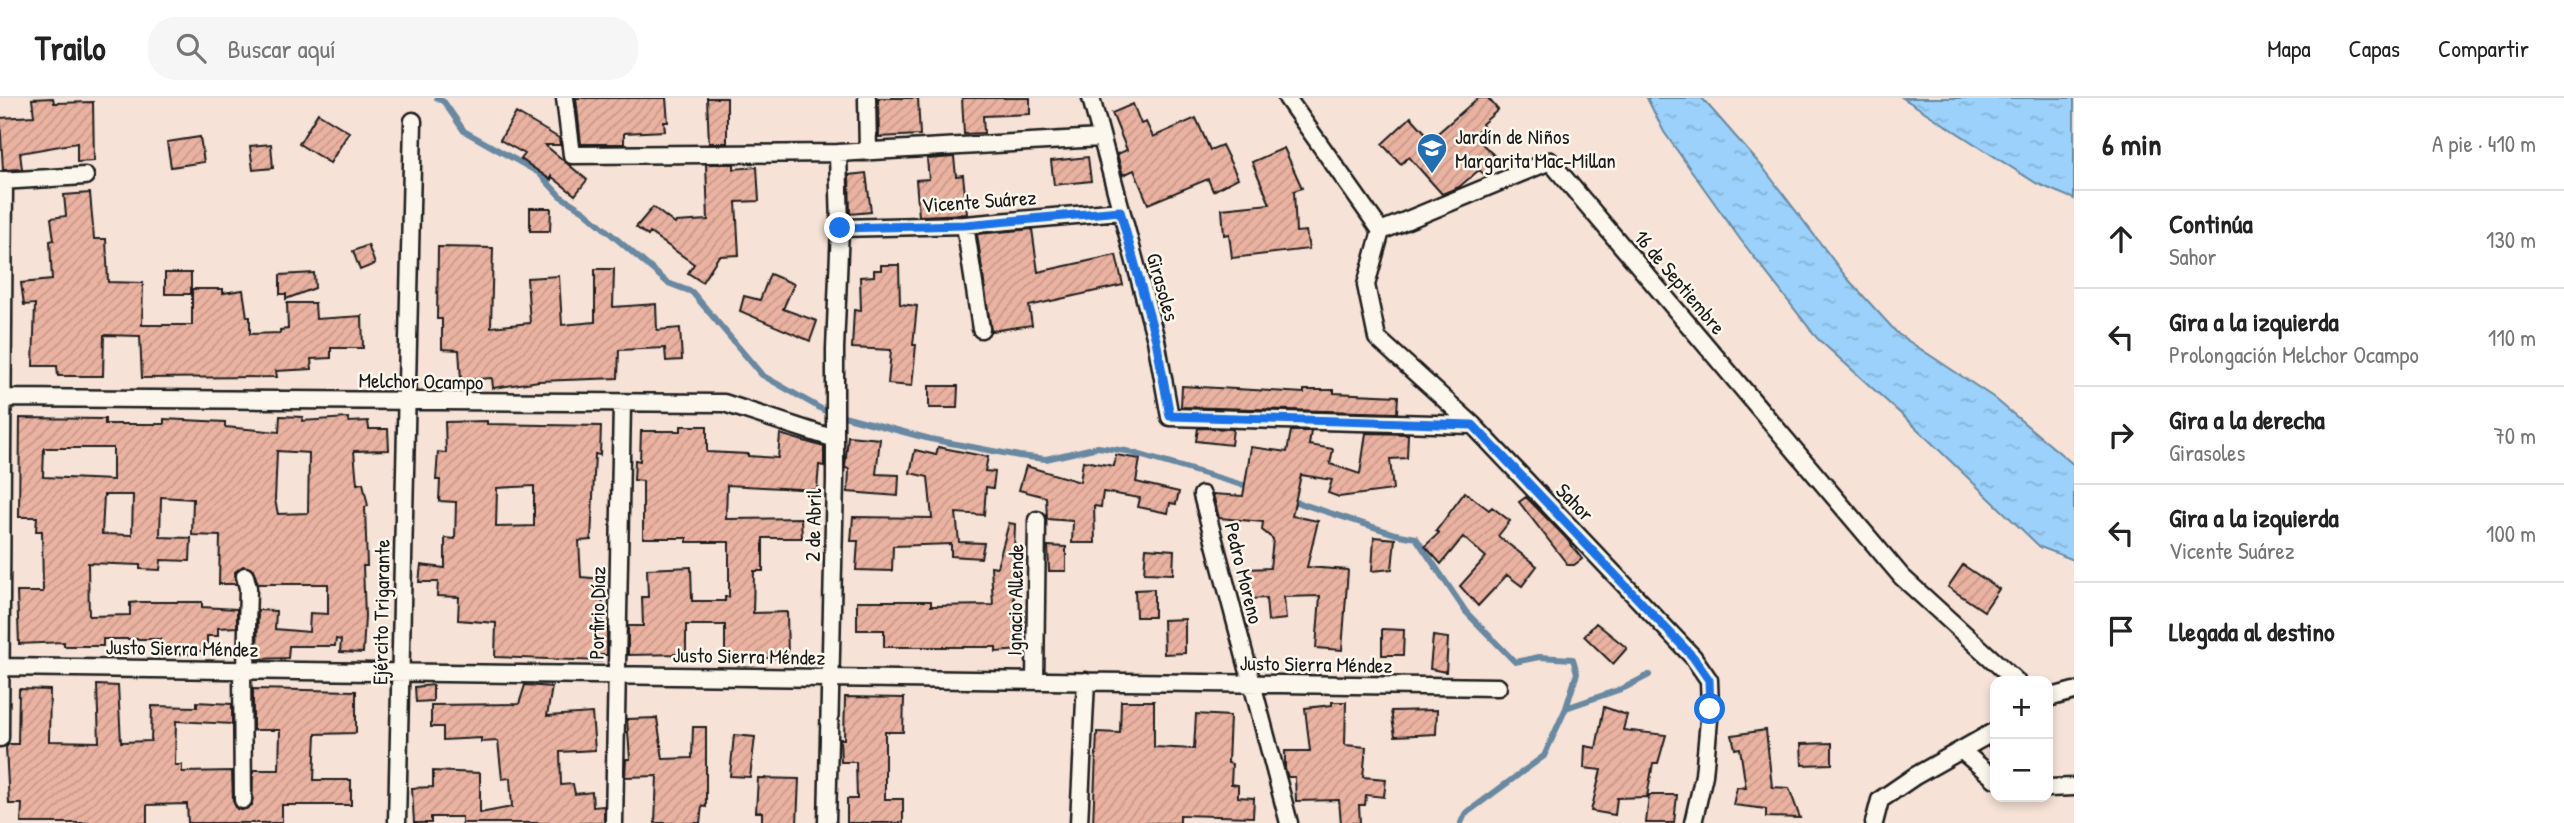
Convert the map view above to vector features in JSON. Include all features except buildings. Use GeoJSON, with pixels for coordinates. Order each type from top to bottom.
{"type":"FeatureCollection","features":[{"type":"Feature","properties":{"kind":"street"},"geometry":{"type":"LineString","coordinates":[[565,98],[572,155],[838,153],[1100,138]]}},
{"type":"Feature","properties":{"kind":"street"},"geometry":{"type":"LineString","coordinates":[[867,98],[868,152]]}},
{"type":"Feature","properties":{"kind":"street"},"geometry":{"type":"LineString","coordinates":[[1091,98],[1120,211]]}},
{"type":"Feature","properties":{"kind":"street"},"geometry":{"type":"LineString","coordinates":[[1287,98],[1381,231]]}},
{"type":"Feature","properties":{"kind":"street","name":"Ejército Trigarante"},"geometry":{"type":"LineString","coordinates":[[397,823],[413,121]]}},
{"type":"Feature","properties":{"kind":"street","name":"2 de Abril"},"geometry":{"type":"LineString","coordinates":[[827,823],[835,349],[840,228],[838,153]]}},
{"type":"Feature","properties":{"kind":"street","name":"16 de Septiembre"},"geometry":{"type":"LineString","coordinates":[[1381,231],[1550,161],[1902,577],[2011,676]]}},
{"type":"Feature","properties":{"kind":"street"},"geometry":{"type":"LineString","coordinates":[[0,738],[2,180],[85,176]]}},
{"type":"Feature","properties":{"kind":"street","name":"Vicente Suárez"},"geometry":{"type":"LineString","coordinates":[[840,228],[965,225],[1120,211]]}},
{"type":"Feature","properties":{"kind":"street","name":"Girasoles"},"geometry":{"type":"LineString","coordinates":[[1120,211],[1156,340],[1170,416],[1473,425]]}},
{"type":"Feature","properties":{"kind":"street"},"geometry":{"type":"LineString","coordinates":[[965,225],[981,329]]}},
{"type":"Feature","properties":{"kind":"street","name":"Sahor"},"geometry":{"type":"LineString","coordinates":[[1381,231],[1366,285],[1377,338],[1473,425],[1693,657],[1709,680],[1710,709],[1704,775],[1693,823]]}},
{"type":"Feature","properties":{"kind":"street","name":"Melchor Ocampo"},"geometry":{"type":"LineString","coordinates":[[1,398],[724,403],[835,434]]}},
{"type":"Feature","properties":{"kind":"street","name":"Porfirio Díaz"},"geometry":{"type":"LineString","coordinates":[[614,823],[622,404]]}},
{"type":"Feature","properties":{"kind":"street","name":"Pedro Moreno"},"geometry":{"type":"LineString","coordinates":[[1202,495],[1289,823]]}},
{"type":"Feature","properties":{"kind":"street","name":"Ignacio Allende"},"geometry":{"type":"LineString","coordinates":[[1035,681],[1037,520]]}},
{"type":"Feature","properties":{"kind":"street"},"geometry":{"type":"LineString","coordinates":[[243,800],[248,588],[245,576]]}},
{"type":"Feature","properties":{"kind":"street","name":"Justo Sierra Méndez"},"geometry":{"type":"LineString","coordinates":[[0,667],[1498,687]]}},
{"type":"Feature","properties":{"kind":"street"},"geometry":{"type":"LineString","coordinates":[[1079,823],[1086,681]]}},
{"type":"Feature","properties":{"kind":"street"},"geometry":{"type":"LineString","coordinates":[[2053,697],[2074,691]]}},
{"type":"Feature","properties":{"kind":"street"},"geometry":{"type":"LineString","coordinates":[[1874,823],[1880,800],[1915,776],[1990,735]]}},
{"type":"Feature","properties":{"kind":"street"},"geometry":{"type":"LineString","coordinates":[[1962,751],[1990,775]]}},
{"type":"Feature","properties":{"kind":"street"},"geometry":{"type":"LineString","coordinates":[[2053,788],[2074,788]]}},
{"type":"Feature","properties":{"kind":"water"},"geometry":{"type":"Polygon","coordinates":[[[1647,98],[1702,98],[1764,169],[1846,277],[1898,334],[1993,397],[2074,465],[2074,560],[2040,547],[1912,424],[1817,338],[1740,239],[1664,132],[1647,98]]]}},
{"type":"Feature","properties":{"kind":"water"},"geometry":{"type":"Polygon","coordinates":[[[1903,98],[2074,98],[2074,199],[2036,183],[1903,98]]]}},
{"type":"Feature","properties":{"kind":"waterway"},"geometry":{"type":"LineString","coordinates":[[437,98],[444,102],[464,131],[539,173],[560,196],[584,211],[668,283],[692,292],[762,375],[825,411],[930,439],[1019,456],[1046,459],[1098,447],[1126,451],[1253,488]]}},
{"type":"Feature","properties":{"kind":"waterway"},"geometry":{"type":"LineString","coordinates":[[1290,500],[1395,534],[1416,538],[1466,612],[1515,662],[1539,657],[1573,659],[1577,673],[1566,708]]}},
{"type":"Feature","properties":{"kind":"waterway"},"geometry":{"type":"LineString","coordinates":[[1461,823],[1465,814],[1544,756],[1566,708],[1624,688],[1649,675]]}},
{"type":"Feature","properties":{"kind":"place","name":"Jardín de Niños Margarita Mac-Millan"},"geometry":{"type":"Point","coordinates":[1432,175]}},
{"type":"Feature","properties":{"kind":"route"},"geometry":{"type":"LineString","coordinates":[[840,228],[965,225],[1120,211],[1156,340],[1170,416],[1473,425],[1693,657],[1709,680],[1710,709]]}}]}
